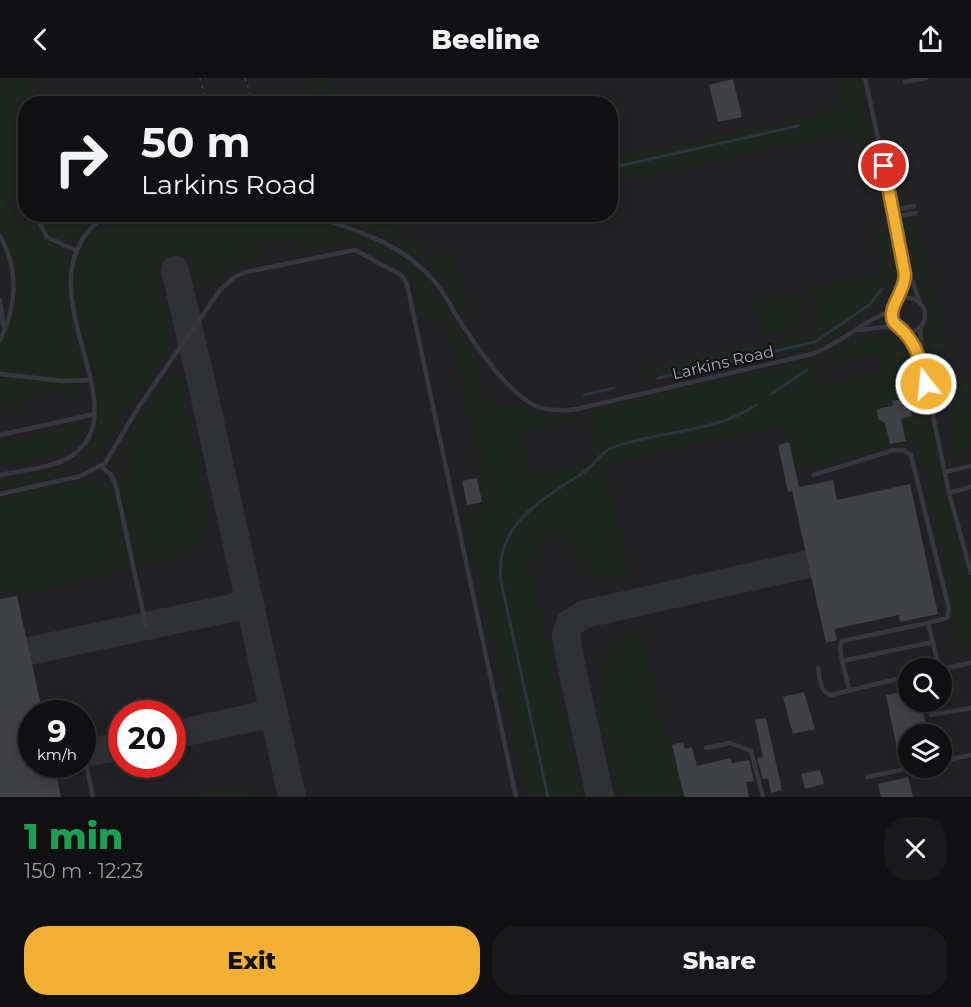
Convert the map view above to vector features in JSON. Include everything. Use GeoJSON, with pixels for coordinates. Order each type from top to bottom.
{"type":"FeatureCollection","features":[{"type":"Feature","properties":{"kind":"lane"},"geometry":{"type":"LineString","coordinates":[[865,78],[904,258],[925,313],[920,326],[922,363],[949,493],[971,573]]}},
{"type":"Feature","properties":{"kind":"lane"},"geometry":{"type":"LineString","coordinates":[[905,82],[926,78]]}},
{"type":"Feature","properties":{"kind":"lane"},"geometry":{"type":"LineString","coordinates":[[893,210],[914,206]]}},
{"type":"Feature","properties":{"kind":"lane"},"geometry":{"type":"LineString","coordinates":[[895,217],[916,213]]}},
{"type":"Feature","properties":{"kind":"lane"},"geometry":{"type":"LineString","coordinates":[[40,222],[50,239],[75,250]]}},
{"type":"Feature","properties":{"kind":"lane"},"geometry":{"type":"LineString","coordinates":[[0,475],[55,463],[71,456],[89,437],[95,414],[70,285],[75,250],[85,235],[99,222]]}},
{"type":"Feature","properties":{"kind":"lane","name":"Larkins Road"},"geometry":{"type":"LineString","coordinates":[[330,222],[378,239],[420,267],[438,285],[466,329],[508,384],[530,402],[550,409],[577,409],[812,354],[856,331],[879,315],[892,311]]}},
{"type":"Feature","properties":{"kind":"lane"},"geometry":{"type":"LineString","coordinates":[[0,236],[8,253],[14,282],[13,305],[0,340]]}},
{"type":"Feature","properties":{"kind":"lane"},"geometry":{"type":"LineString","coordinates":[[0,494],[81,476],[101,466],[112,453],[138,408],[220,290],[233,278],[246,272],[349,250],[366,254],[403,277],[485,642],[516,797]]}},
{"type":"Feature","properties":{"kind":"lane"},"geometry":{"type":"LineString","coordinates":[[904,258],[905,279],[898,302],[892,311],[895,325],[903,331],[922,363]]}},
{"type":"Feature","properties":{"kind":"lane"},"geometry":{"type":"LineString","coordinates":[[898,302],[907,298],[921,304]]}},
{"type":"Feature","properties":{"kind":"lane"},"geometry":{"type":"LineString","coordinates":[[0,300],[3,325],[6,328]]}},
{"type":"Feature","properties":{"kind":"lane"},"geometry":{"type":"LineString","coordinates":[[856,331],[886,327],[903,331],[914,330],[920,326]]}},
{"type":"Feature","properties":{"kind":"lane"},"geometry":{"type":"LineString","coordinates":[[0,374],[63,381],[90,380]]}},
{"type":"Feature","properties":{"kind":"lane"},"geometry":{"type":"LineString","coordinates":[[0,435],[95,414]]}},
{"type":"Feature","properties":{"kind":"lane"},"geometry":{"type":"LineString","coordinates":[[813,475],[890,451],[903,450],[911,454],[950,609],[947,618],[842,641],[840,646],[842,661],[849,689]]}},
{"type":"Feature","properties":{"kind":"lane"},"geometry":{"type":"LineString","coordinates":[[101,466],[111,475],[116,486],[146,627]]}},
{"type":"Feature","properties":{"kind":"lane"},"geometry":{"type":"LineString","coordinates":[[945,471],[971,466]]}},
{"type":"Feature","properties":{"kind":"lane"},"geometry":{"type":"LineString","coordinates":[[949,493],[971,487]]}},
{"type":"Feature","properties":{"kind":"lane"},"geometry":{"type":"LineString","coordinates":[[928,622],[937,658]]}},
{"type":"Feature","properties":{"kind":"lane"},"geometry":{"type":"LineString","coordinates":[[842,661],[933,642]]}},
{"type":"Feature","properties":{"kind":"lane"},"geometry":{"type":"LineString","coordinates":[[952,667],[971,663]]}},
{"type":"Feature","properties":{"kind":"lane"},"geometry":{"type":"LineString","coordinates":[[818,668],[822,687],[827,694],[837,694],[849,689],[898,678]]}},
{"type":"Feature","properties":{"kind":"lane"},"geometry":{"type":"LineString","coordinates":[[931,716],[971,708]]}},
{"type":"Feature","properties":{"kind":"lane"},"geometry":{"type":"LineString","coordinates":[[706,748],[730,743],[751,751],[763,797]]}},
{"type":"Feature","properties":{"kind":"lane"},"geometry":{"type":"LineString","coordinates":[[952,759],[971,755]]}},
{"type":"Feature","properties":{"kind":"lane"},"geometry":{"type":"LineString","coordinates":[[867,777],[898,771]]}},
{"type":"Feature","properties":{"kind":"lane"},"geometry":{"type":"LineString","coordinates":[[89,778],[93,797]]}},
{"type":"Feature","properties":{"kind":"path"},"geometry":{"type":"LineString","coordinates":[[200,78],[204,96]]}},
{"type":"Feature","properties":{"kind":"path"},"geometry":{"type":"LineString","coordinates":[[245,78],[251,96]]}},
{"type":"Feature","properties":{"kind":"shaded area"},"geometry":{"type":"Polygon","coordinates":[[[0,78],[971,78],[971,797],[0,797],[0,78]]]}},
{"type":"Feature","properties":{"kind":"shaded area"},"geometry":{"type":"Polygon","coordinates":[[[0,78],[32,78],[38,96],[18,96],[18,197],[6,203],[20,228],[34,222],[34,226],[66,255],[64,290],[83,373],[74,380],[0,372],[0,345],[11,324],[16,294],[14,271],[7,245],[10,244],[0,231],[0,78]]]}},
{"type":"Feature","properties":{"kind":"shaded area"},"geometry":{"type":"Polygon","coordinates":[[[314,78],[327,78],[331,96],[318,96],[317,91],[308,93],[307,86],[314,78]]]}},
{"type":"Feature","properties":{"kind":"shaded area"},"geometry":{"type":"Polygon","coordinates":[[[836,78],[859,78],[873,145],[856,149],[852,132],[618,183],[618,157],[843,108],[836,78]]]}},
{"type":"Feature","properties":{"kind":"shaded area"},"geometry":{"type":"Polygon","coordinates":[[[917,217],[952,377],[964,375],[971,410],[971,437],[965,438],[966,445],[962,459],[955,456],[950,412],[938,379],[927,335],[931,311],[913,270],[904,229],[905,221],[917,217]]]}},
{"type":"Feature","properties":{"kind":"shaded area"},"geometry":{"type":"Polygon","coordinates":[[[42,222],[88,222],[69,243],[48,235],[42,222]]]}},
{"type":"Feature","properties":{"kind":"shaded area"},"geometry":{"type":"Polygon","coordinates":[[[108,222],[315,222],[360,236],[394,252],[430,285],[474,351],[483,400],[526,406],[548,416],[576,416],[576,420],[521,433],[529,475],[589,462],[596,451],[588,418],[592,410],[628,402],[630,405],[633,404],[632,401],[727,378],[728,382],[731,381],[730,378],[808,360],[814,363],[820,384],[884,370],[880,354],[825,364],[827,357],[861,338],[879,334],[899,336],[911,349],[919,368],[955,536],[971,591],[971,649],[958,652],[954,637],[958,622],[918,439],[907,443],[904,433],[888,436],[890,447],[816,468],[813,466],[795,470],[786,425],[605,465],[630,579],[603,577],[587,570],[576,556],[566,531],[545,535],[546,543],[538,545],[540,554],[528,557],[582,797],[528,797],[465,514],[488,507],[455,352],[448,328],[441,319],[423,321],[412,275],[371,248],[351,241],[301,253],[297,238],[267,245],[265,237],[254,239],[255,245],[260,245],[263,260],[258,261],[257,253],[254,254],[255,261],[226,268],[217,280],[199,285],[192,255],[154,263],[172,346],[128,409],[125,408],[116,420],[119,423],[99,452],[89,462],[60,476],[0,490],[0,481],[59,468],[60,474],[66,473],[94,451],[89,446],[99,419],[98,389],[76,295],[76,265],[89,238],[108,222]]]}},
{"type":"Feature","properties":{"kind":"shaded area"},"geometry":{"type":"Polygon","coordinates":[[[350,222],[413,222],[404,224],[399,228],[398,233],[428,256],[450,254],[456,258],[467,314],[464,315],[445,283],[446,279],[443,281],[420,259],[381,234],[350,222]]]}},
{"type":"Feature","properties":{"kind":"shaded area"},"geometry":{"type":"Polygon","coordinates":[[[872,223],[897,247],[900,266],[897,285],[895,290],[829,340],[815,346],[660,381],[647,377],[642,370],[818,333],[809,288],[884,272],[872,223]]]}},
{"type":"Feature","properties":{"kind":"shaded area"},"geometry":{"type":"Polygon","coordinates":[[[796,291],[803,327],[762,336],[754,299],[796,291]]]}},
{"type":"Feature","properties":{"kind":"shaded area"},"geometry":{"type":"Polygon","coordinates":[[[177,367],[208,510],[203,511],[207,529],[202,530],[203,535],[199,536],[200,540],[195,541],[196,547],[178,554],[179,559],[139,567],[121,485],[126,449],[131,434],[143,414],[177,367]]]}},
{"type":"Feature","properties":{"kind":"shaded area"},"geometry":{"type":"Polygon","coordinates":[[[0,377],[76,384],[78,397],[68,398],[67,392],[39,391],[33,398],[24,402],[25,409],[11,412],[9,404],[0,406],[0,377]]]}},
{"type":"Feature","properties":{"kind":"shaded area"},"geometry":{"type":"Polygon","coordinates":[[[87,423],[82,435],[74,445],[52,458],[25,463],[0,462],[0,441],[87,423]]]}},
{"type":"Feature","properties":{"kind":"shaded area"},"geometry":{"type":"Polygon","coordinates":[[[96,479],[112,487],[129,570],[24,594],[22,590],[0,594],[0,499],[96,479]]]}},
{"type":"Feature","properties":{"kind":"shaded area"},"geometry":{"type":"Polygon","coordinates":[[[641,628],[666,742],[671,741],[683,797],[678,797],[677,792],[677,797],[620,797],[611,762],[601,700],[600,681],[603,663],[609,647],[641,628]]]}},
{"type":"Feature","properties":{"kind":"shaded area"},"geometry":{"type":"Polygon","coordinates":[[[229,787],[230,792],[250,791],[251,796],[261,795],[261,797],[182,797],[229,787]]]}},
{"type":"Feature","properties":{"kind":"building"},"geometry":{"type":"Polygon","coordinates":[[[733,79],[742,117],[718,122],[709,85],[733,79]]]}},
{"type":"Feature","properties":{"kind":"building"},"geometry":{"type":"Polygon","coordinates":[[[908,398],[912,416],[901,419],[906,441],[890,444],[885,423],[878,419],[877,411],[893,406],[892,401],[908,398]]]}},
{"type":"Feature","properties":{"kind":"building"},"geometry":{"type":"Polygon","coordinates":[[[789,442],[799,487],[833,480],[837,500],[910,484],[938,614],[900,622],[899,615],[834,629],[837,640],[826,643],[792,491],[788,492],[778,445],[789,442]]]}},
{"type":"Feature","properties":{"kind":"building"},"geometry":{"type":"Polygon","coordinates":[[[477,478],[482,502],[467,505],[462,481],[477,478]]]}},
{"type":"Feature","properties":{"kind":"building"},"geometry":{"type":"Polygon","coordinates":[[[17,596],[40,700],[18,700],[18,778],[57,778],[61,797],[0,797],[0,599],[17,596]]]}},
{"type":"Feature","properties":{"kind":"building"},"geometry":{"type":"Polygon","coordinates":[[[804,692],[815,729],[793,734],[783,697],[804,692]]]}},
{"type":"Feature","properties":{"kind":"building"},"geometry":{"type":"Polygon","coordinates":[[[898,692],[898,712],[923,712],[926,724],[898,724],[897,749],[886,695],[898,692]]]}},
{"type":"Feature","properties":{"kind":"building"},"geometry":{"type":"Polygon","coordinates":[[[766,718],[782,790],[771,793],[768,778],[763,779],[757,758],[763,757],[755,720],[766,718]]]}},
{"type":"Feature","properties":{"kind":"building"},"geometry":{"type":"Polygon","coordinates":[[[683,742],[685,749],[692,747],[697,766],[731,758],[732,763],[749,760],[754,781],[746,782],[749,797],[684,797],[672,745],[683,742]]]}},
{"type":"Feature","properties":{"kind":"building"},"geometry":{"type":"Polygon","coordinates":[[[820,770],[824,784],[805,789],[801,774],[820,770]]]}},
{"type":"Feature","properties":{"kind":"building"},"geometry":{"type":"Polygon","coordinates":[[[908,778],[913,797],[881,797],[878,784],[908,778]]]}},
{"type":"Feature","properties":{"kind":"waterway"},"geometry":{"type":"LineString","coordinates":[[618,166],[798,126]]}},
{"type":"Feature","properties":{"kind":"waterway"},"geometry":{"type":"LineString","coordinates":[[658,378],[815,342],[869,305],[882,289]]}},
{"type":"Feature","properties":{"kind":"waterway"},"geometry":{"type":"LineString","coordinates":[[771,394],[807,370]]}},
{"type":"Feature","properties":{"kind":"waterway"},"geometry":{"type":"LineString","coordinates":[[584,395],[614,388]]}},
{"type":"Feature","properties":{"kind":"waterway"},"geometry":{"type":"LineString","coordinates":[[548,797],[501,581],[501,561],[505,543],[513,528],[524,515],[584,472],[607,450],[629,442],[704,427],[756,405]]}},
{"type":"Feature","properties":{"kind":"taxiway"},"geometry":{"type":"LineString","coordinates":[[175,270],[292,797]]}},
{"type":"Feature","properties":{"kind":"taxiway"},"geometry":{"type":"LineString","coordinates":[[600,797],[569,654],[566,635],[570,623],[585,614],[808,564]]}},
{"type":"Feature","properties":{"kind":"taxiway"},"geometry":{"type":"LineString","coordinates":[[29,651],[250,604]]}},
{"type":"Feature","properties":{"kind":"taxiway"},"geometry":{"type":"LineString","coordinates":[[186,732],[274,713]]}},
{"type":"Feature","properties":{"kind":"taxiway"},"geometry":{"type":"LineString","coordinates":[[96,751],[108,749]]}},
{"type":"Feature","properties":{"kind":"route"},"geometry":{"type":"LineString","coordinates":[[884,166],[904,258],[905,274],[898,302],[891,316],[895,325],[905,333],[922,363],[926,384]]}}]}
